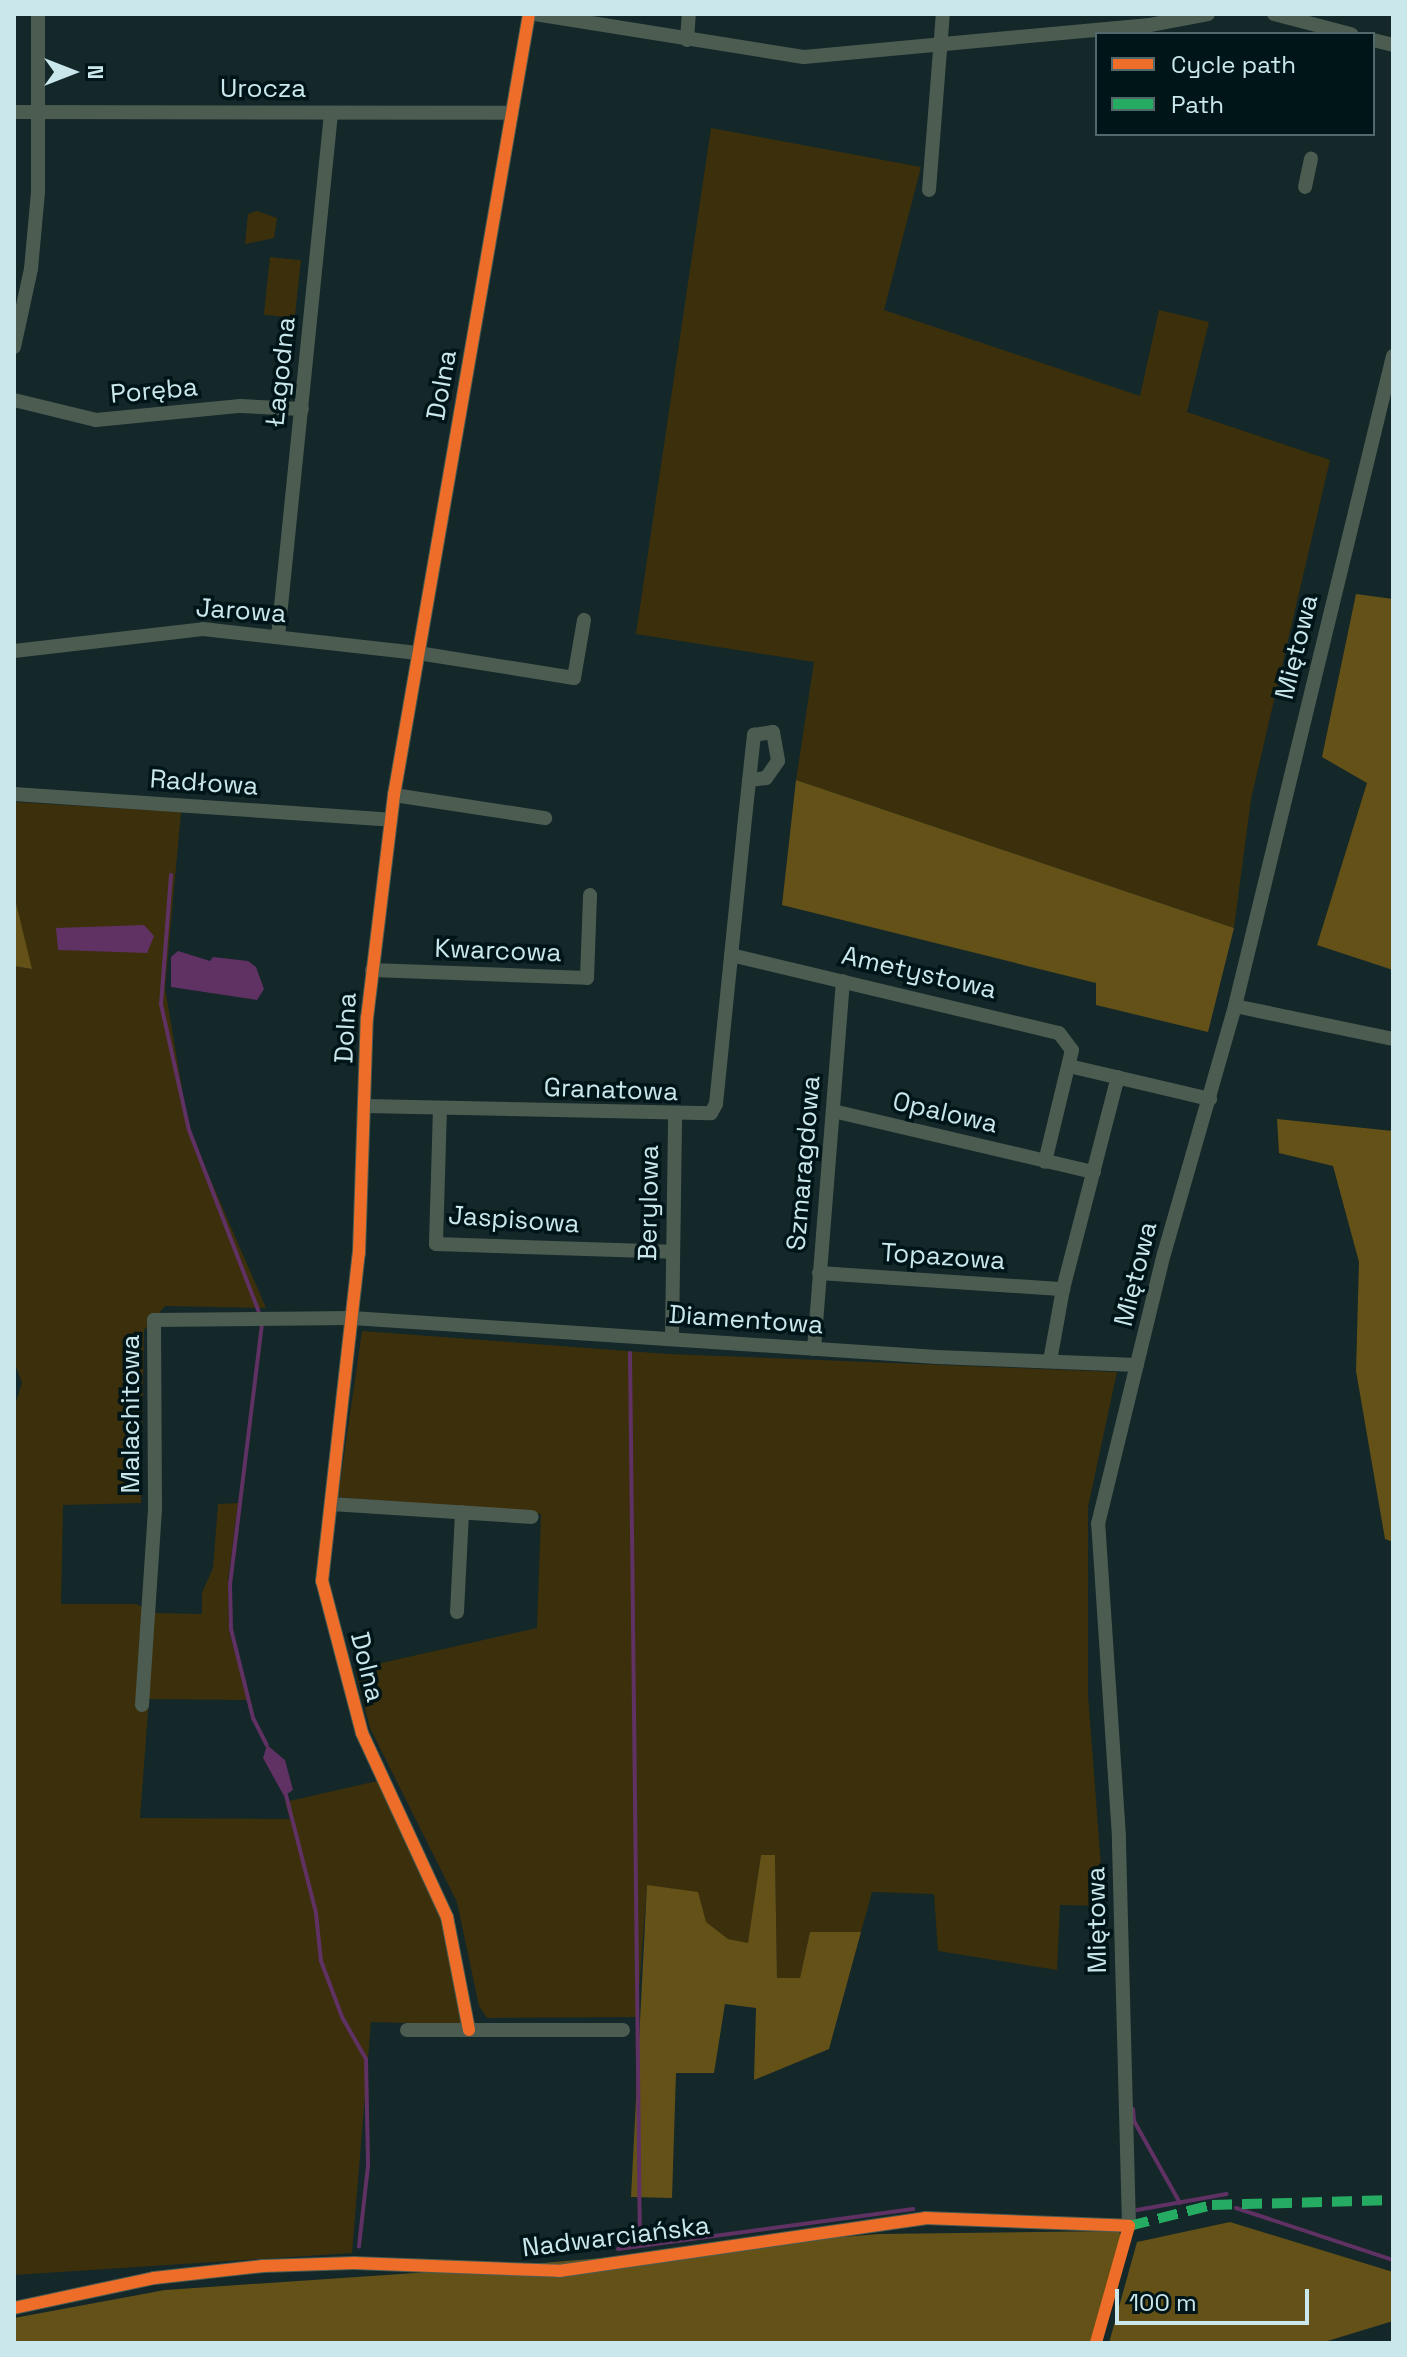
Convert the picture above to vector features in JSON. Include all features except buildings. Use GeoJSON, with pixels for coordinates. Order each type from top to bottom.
{"type":"FeatureCollection","features":[{"type":"Feature","properties":{"kind":"street"},"geometry":{"type":"LineString","coordinates":[[14,347],[32,256],[39,113],[38,14]]}},
{"type":"Feature","properties":{"kind":"street","name":"Dolna"},"geometry":{"type":"LineString","coordinates":[[469,2030],[447,1917],[383,1785],[354,1703],[322,1581],[352,1318],[372,970],[394,795],[529,14]]}},
{"type":"Feature","properties":{"kind":"street"},"geometry":{"type":"LineString","coordinates":[[535,14],[804,57],[1196,20],[1208,14]]}},
{"type":"Feature","properties":{"kind":"street"},"geometry":{"type":"LineString","coordinates":[[687,40],[689,14]]}},
{"type":"Feature","properties":{"kind":"street"},"geometry":{"type":"LineString","coordinates":[[929,190],[943,14]]}},
{"type":"Feature","properties":{"kind":"street"},"geometry":{"type":"LineString","coordinates":[[1274,14],[1321,20],[1347,32]]}},
{"type":"Feature","properties":{"kind":"street","name":"Urocza"},"geometry":{"type":"LineString","coordinates":[[14,112],[512,113]]}},
{"type":"Feature","properties":{"kind":"street","name":"Łagodna"},"geometry":{"type":"LineString","coordinates":[[278,636],[331,113]]}},
{"type":"Feature","properties":{"kind":"street"},"geometry":{"type":"LineString","coordinates":[[1305,187],[1311,159]]}},
{"type":"Feature","properties":{"kind":"street","name":"Miętowa"},"geometry":{"type":"LineString","coordinates":[[1129,2226],[1119,1837],[1097,1538],[1137,1365],[1235,1006],[1393,356]]}},
{"type":"Feature","properties":{"kind":"street","name":"Poręba"},"geometry":{"type":"LineString","coordinates":[[14,400],[96,420],[240,406],[302,409]]}},
{"type":"Feature","properties":{"kind":"street","name":"Jarowa"},"geometry":{"type":"LineString","coordinates":[[14,651],[191,629],[418,653],[574,678],[584,620]]}},
{"type":"Feature","properties":{"kind":"street","name":"Granatowa"},"geometry":{"type":"LineString","coordinates":[[365,1106],[702,1117],[716,1104],[749,780]]}},
{"type":"Feature","properties":{"kind":"street","name":"Radłowa"},"geometry":{"type":"LineString","coordinates":[[14,794],[391,820]]}},
{"type":"Feature","properties":{"kind":"street"},"geometry":{"type":"LineString","coordinates":[[394,795],[545,818]]}},
{"type":"Feature","properties":{"kind":"street","name":"Kwarcowa"},"geometry":{"type":"LineString","coordinates":[[372,970],[587,978],[590,895]]}},
{"type":"Feature","properties":{"kind":"street","name":"Ametystowa"},"geometry":{"type":"LineString","coordinates":[[731,955],[1052,1029],[1072,1050],[1069,1066]]}},
{"type":"Feature","properties":{"kind":"street","name":"Szmaragdowa"},"geometry":{"type":"LineString","coordinates":[[814,1349],[843,981]]}},
{"type":"Feature","properties":{"kind":"street"},"geometry":{"type":"LineString","coordinates":[[1235,1006],[1393,1039]]}},
{"type":"Feature","properties":{"kind":"street"},"geometry":{"type":"LineString","coordinates":[[1045,1162],[1069,1066],[1210,1099]]}},
{"type":"Feature","properties":{"kind":"street"},"geometry":{"type":"LineString","coordinates":[[1050,1361],[1063,1289],[1118,1077]]}},
{"type":"Feature","properties":{"kind":"street","name":"Jaspisowa"},"geometry":{"type":"LineString","coordinates":[[440,1108],[436,1244],[671,1252]]}},
{"type":"Feature","properties":{"kind":"street","name":"Opalowa"},"geometry":{"type":"LineString","coordinates":[[833,1111],[1094,1172]]}},
{"type":"Feature","properties":{"kind":"street","name":"Berylowa"},"geometry":{"type":"LineString","coordinates":[[672,1338],[675,1116]]}},
{"type":"Feature","properties":{"kind":"street","name":"Topazowa"},"geometry":{"type":"LineString","coordinates":[[819,1273],[1063,1289]]}},
{"type":"Feature","properties":{"kind":"street","name":"Diamentowa"},"geometry":{"type":"LineString","coordinates":[[352,1318],[814,1349],[1137,1365]]}},
{"type":"Feature","properties":{"kind":"street","name":"Malachitowa"},"geometry":{"type":"LineString","coordinates":[[142,1705],[155,1508],[154,1320],[352,1318]]}},
{"type":"Feature","properties":{"kind":"street"},"geometry":{"type":"LineString","coordinates":[[331,1504],[532,1517]]}},
{"type":"Feature","properties":{"kind":"street"},"geometry":{"type":"LineString","coordinates":[[457,1612],[462,1512]]}},
{"type":"Feature","properties":{"kind":"street"},"geometry":{"type":"LineString","coordinates":[[407,2030],[623,2030]]}},
{"type":"Feature","properties":{"kind":"street","name":"Nadwarciańska"},"geometry":{"type":"LineString","coordinates":[[14,2308],[154,2278],[248,2267],[354,2263],[559,2271],[925,2218],[1129,2226]]}},
{"type":"Feature","properties":{"kind":"shaded area"},"geometry":{"type":"Polygon","coordinates":[[[711,128],[921,167],[884,310],[1140,396],[1159,310],[1209,322],[1187,412],[1330,460],[1251,799],[1234,928],[796,780],[814,662],[636,634],[711,128]]]}},
{"type":"Feature","properties":{"kind":"shaded area"},"geometry":{"type":"Polygon","coordinates":[[[257,211],[277,218],[274,238],[245,244],[248,214],[257,211]]]}},
{"type":"Feature","properties":{"kind":"shaded area"},"geometry":{"type":"Polygon","coordinates":[[[270,257],[301,260],[295,318],[264,315],[270,257]]]}},
{"type":"Feature","properties":{"kind":"shaded area"},"geometry":{"type":"Polygon","coordinates":[[[1356,594],[1393,599],[1393,970],[1317,945],[1367,783],[1322,757],[1356,594]]]}},
{"type":"Feature","properties":{"kind":"shaded area"},"geometry":{"type":"Polygon","coordinates":[[[796,780],[1234,928],[1208,1032],[1096,1005],[1096,983],[782,905],[796,780]]]}},
{"type":"Feature","properties":{"kind":"shaded area"},"geometry":{"type":"Polygon","coordinates":[[[14,802],[181,812],[165,988],[189,1130],[266,1308],[165,1306],[144,1330],[141,1503],[63,1505],[61,1604],[136,1604],[155,1613],[202,1614],[202,1593],[213,1568],[218,1504],[238,1503],[228,1580],[229,1631],[248,1700],[149,1699],[140,1818],[290,1819],[285,1802],[377,1781],[439,1904],[462,2024],[371,2022],[352,2253],[14,2275],[14,1408],[22,1383],[14,1361],[14,966],[31,969],[14,895],[14,802]]]}},
{"type":"Feature","properties":{"kind":"shaded area"},"geometry":{"type":"Polygon","coordinates":[[[14,895],[32,969],[14,966],[14,895]]]}},
{"type":"Feature","properties":{"kind":"shaded area"},"geometry":{"type":"Polygon","coordinates":[[[144,925],[154,936],[147,953],[58,950],[56,928],[144,925]]]}},
{"type":"Feature","properties":{"kind":"shaded area"},"geometry":{"type":"Polygon","coordinates":[[[178,951],[210,961],[213,957],[248,961],[256,967],[264,989],[257,1000],[171,987],[171,957],[178,951]]]}},
{"type":"Feature","properties":{"kind":"shaded area"},"geometry":{"type":"Polygon","coordinates":[[[1277,1119],[1393,1131],[1393,1542],[1385,1539],[1356,1371],[1359,1262],[1333,1166],[1279,1153],[1277,1119]]]}},
{"type":"Feature","properties":{"kind":"shaded area"},"geometry":{"type":"Polygon","coordinates":[[[362,1331],[668,1354],[1117,1372],[1088,1507],[1088,1695],[1104,1906],[1060,1905],[1057,1970],[938,1951],[934,1894],[872,1892],[861,1932],[810,1932],[800,1979],[777,1979],[775,1855],[761,1855],[749,1944],[728,1939],[647,1885],[637,2017],[487,2018],[479,2006],[457,1902],[370,1728],[355,1669],[537,1628],[541,1514],[338,1497],[362,1331]]]}},
{"type":"Feature","properties":{"kind":"shaded area"},"geometry":{"type":"Polygon","coordinates":[[[267,1745],[285,1760],[293,1790],[284,1796],[263,1758],[267,1745]]]}},
{"type":"Feature","properties":{"kind":"shaded area"},"geometry":{"type":"Polygon","coordinates":[[[761,1855],[775,1855],[777,1978],[800,1978],[810,1932],[861,1932],[829,2049],[754,2080],[756,2008],[725,2004],[714,2073],[676,2073],[672,2198],[631,2197],[647,1885],[698,1892],[706,1922],[728,1939],[748,1943],[761,1855]]]}},
{"type":"Feature","properties":{"kind":"shaded area"},"geometry":{"type":"Polygon","coordinates":[[[1230,2222],[1393,2272],[1393,2321],[1321,2343],[1109,2343],[1137,2242],[1230,2222]]]}},
{"type":"Feature","properties":{"kind":"shaded area"},"geometry":{"type":"Polygon","coordinates":[[[1118,2231],[1122,2236],[1093,2343],[14,2343],[14,2318],[165,2290],[474,2269],[878,2234],[1118,2231]]]}},
{"type":"Feature","properties":{"kind":"waterway"},"geometry":{"type":"LineString","coordinates":[[171,875],[161,1004],[189,1130],[260,1315]]}},
{"type":"Feature","properties":{"kind":"waterway"},"geometry":{"type":"LineString","coordinates":[[262,1324],[230,1584],[231,1629],[253,1718],[267,1745]]}},
{"type":"Feature","properties":{"kind":"waterway"},"geometry":{"type":"LineString","coordinates":[[630,1353],[640,2246]]}},
{"type":"Feature","properties":{"kind":"waterway"},"geometry":{"type":"LineString","coordinates":[[286,1795],[316,1913],[321,1961],[342,2017],[366,2059],[368,2166],[359,2246]]}},
{"type":"Feature","properties":{"kind":"waterway"},"geometry":{"type":"LineString","coordinates":[[1133,2109],[1134,2121],[1180,2203]]}},
{"type":"Feature","properties":{"kind":"waterway"},"geometry":{"type":"LineString","coordinates":[[1137,2210],[1227,2194]]}},
{"type":"Feature","properties":{"kind":"waterway"},"geometry":{"type":"LineString","coordinates":[[1236,2208],[1393,2260]]}},
{"type":"Feature","properties":{"kind":"waterway"},"geometry":{"type":"LineString","coordinates":[[618,2249],[913,2209]]}},
{"type":"Feature","properties":{"kind":"marked path"},"geometry":{"type":"LineString","coordinates":[[1127,2230],[1129,2226],[1212,2205],[1393,2200]]}},
{"type":"Feature","properties":{"kind":"cycle path"},"geometry":{"type":"LineString","coordinates":[[469,2030],[447,1917],[362,1733],[322,1581],[359,1253],[367,1018],[394,795],[529,14]]}},
{"type":"Feature","properties":{"kind":"cycle path"},"geometry":{"type":"LineString","coordinates":[[14,2308],[154,2278],[263,2266],[354,2263],[559,2271],[925,2218],[1129,2226],[1096,2343]]}}]}
